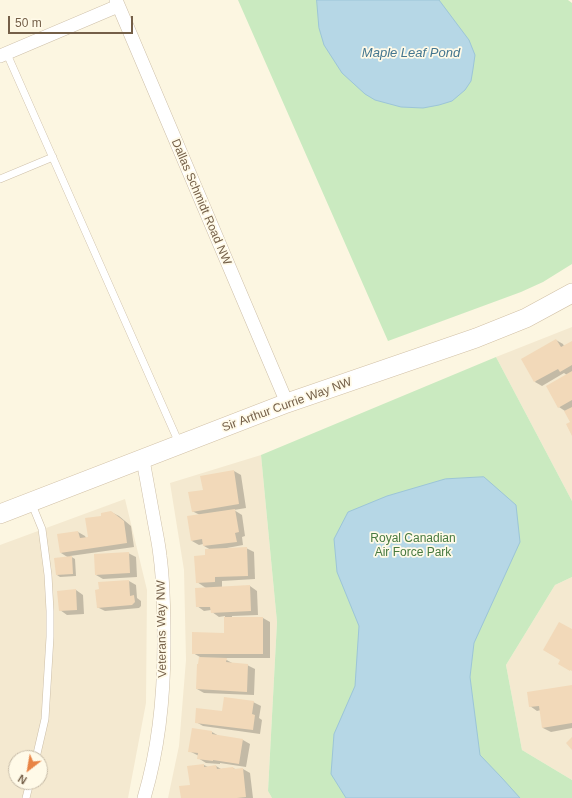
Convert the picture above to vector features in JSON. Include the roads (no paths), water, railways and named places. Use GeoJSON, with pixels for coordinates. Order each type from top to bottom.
{"type":"FeatureCollection","features":[{"type":"Feature","properties":{"kind":"street"},"geometry":{"type":"LineString","coordinates":[[3,55],[117,3]]}},
{"type":"Feature","properties":{"kind":"street","name":"Dallas Schmidt Road NW"},"geometry":{"type":"LineString","coordinates":[[117,3],[287,403]]}},
{"type":"Feature","properties":{"kind":"street","name":"Sir Arthur Currie Way NW"},"geometry":{"type":"LineString","coordinates":[[0,514],[143,460],[287,403],[476,338],[526,318],[572,293]]}},
{"type":"Feature","properties":{"kind":"street","name":"Veterans Way NW"},"geometry":{"type":"LineString","coordinates":[[143,460],[160,555],[164,593],[164,674],[160,723],[144,798]]}},
{"type":"Feature","properties":{"kind":"lane"},"geometry":{"type":"LineString","coordinates":[[3,55],[53,157],[180,445]]}},
{"type":"Feature","properties":{"kind":"lane"},"geometry":{"type":"LineString","coordinates":[[0,179],[53,157]]}},
{"type":"Feature","properties":{"kind":"lane"},"geometry":{"type":"LineString","coordinates":[[31,502],[42,529],[48,575],[50,611],[50,637],[45,719],[38,750]]}},
{"type":"Feature","properties":{"kind":"water","name":"Maple Leaf Pond"},"geometry":{"type":"Polygon","coordinates":[[[317,0],[439,0],[469,40],[475,55],[471,81],[465,90],[452,101],[439,105],[423,108],[401,107],[375,100],[365,94],[342,73],[324,45],[319,28],[317,0]]]}},
{"type":"Feature","properties":{"kind":"water"},"geometry":{"type":"Polygon","coordinates":[[[484,477],[516,505],[520,542],[474,643],[470,677],[480,755],[520,798],[346,798],[331,774],[334,734],[355,686],[359,626],[337,572],[334,539],[348,512],[387,496],[445,479],[484,477]]]}},
{"type":"Feature","properties":{"kind":"park label","name":"Royal Canadian Air Force Park"},"geometry":{"type":"Point","coordinates":[413,546]}}]}
